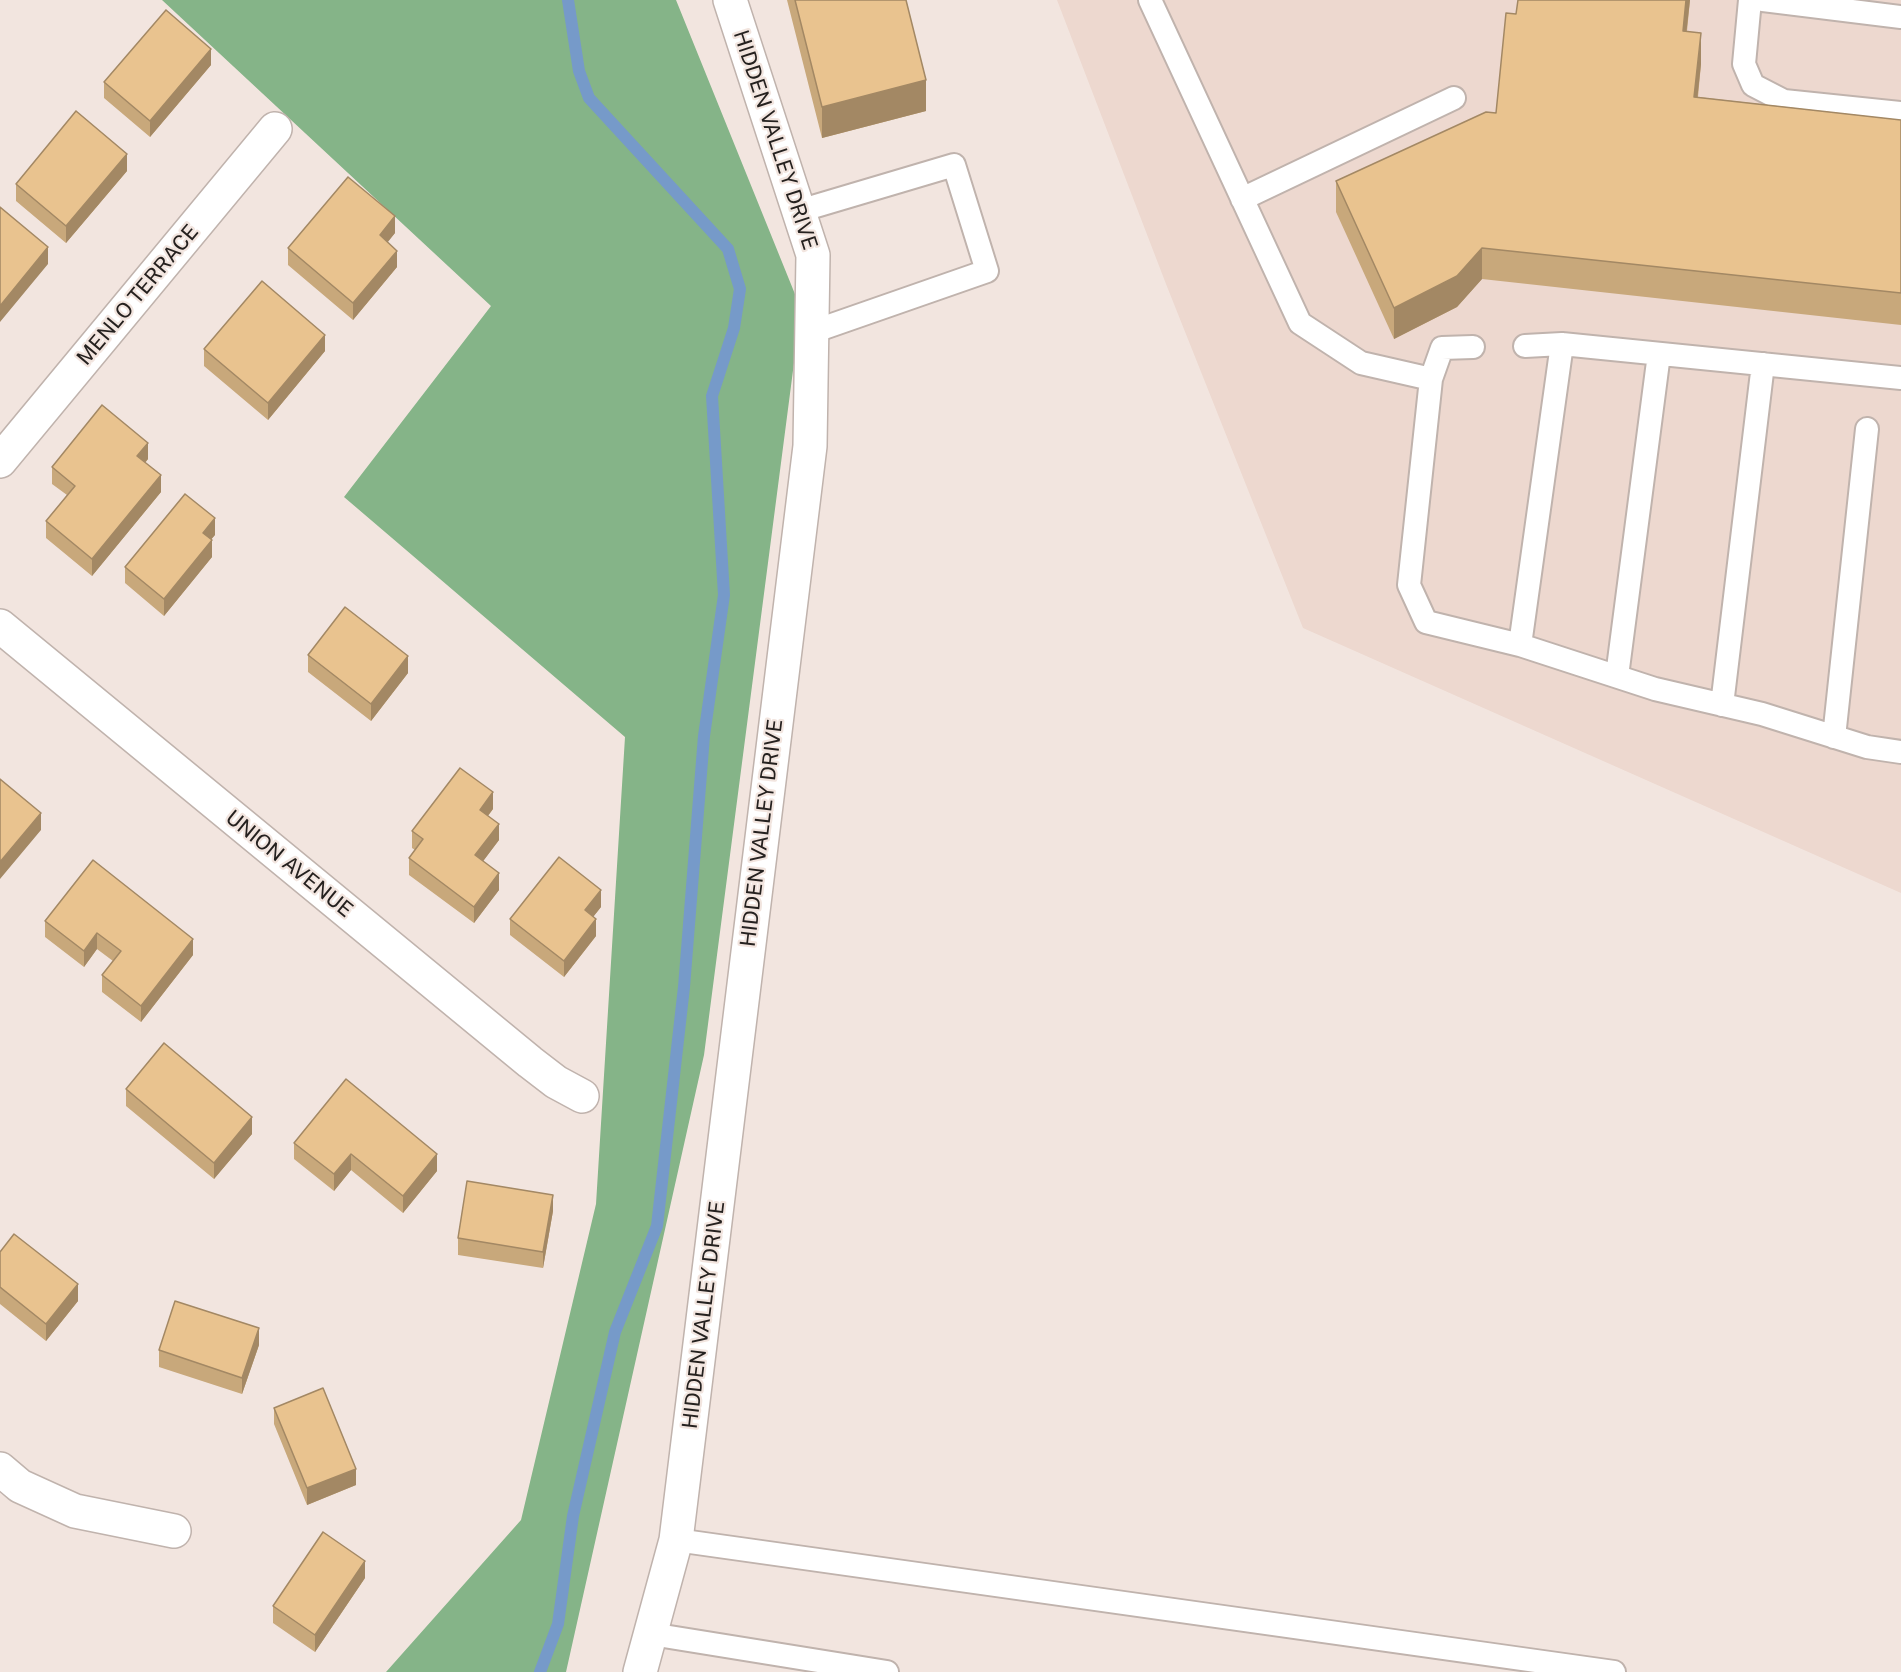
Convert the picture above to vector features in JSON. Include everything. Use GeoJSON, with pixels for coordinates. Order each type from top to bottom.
{"type":"FeatureCollection","features":[{"type":"Feature","properties":{"kind":"street","name":"HIDDEN VALLEY DRIVE"},"geometry":{"type":"LineString","coordinates":[[640,1672],[676,1540],[810,446],[813,255],[730,0]]}},
{"type":"Feature","properties":{"kind":"street","name":"MENLO TERRACE"},"geometry":{"type":"LineString","coordinates":[[0,461],[275,129]]}},
{"type":"Feature","properties":{"kind":"street","name":"UNION AVENUE"},"geometry":{"type":"LineString","coordinates":[[0,626],[530,1062],[556,1082],[582,1096]]}},
{"type":"Feature","properties":{"kind":"street"},"geometry":{"type":"LineString","coordinates":[[0,1469],[20,1486],[75,1511],[174,1531]]}},
{"type":"Feature","properties":{"kind":"lane"},"geometry":{"type":"LineString","coordinates":[[1150,0],[1300,323],[1361,363],[1431,379]]}},
{"type":"Feature","properties":{"kind":"lane"},"geometry":{"type":"LineString","coordinates":[[1750,0],[1744,64],[1753,85],[1784,101],[1901,114]]}},
{"type":"Feature","properties":{"kind":"lane"},"geometry":{"type":"LineString","coordinates":[[1763,0],[1901,16]]}},
{"type":"Feature","properties":{"kind":"lane"},"geometry":{"type":"LineString","coordinates":[[1242,199],[1454,98]]}},
{"type":"Feature","properties":{"kind":"lane"},"geometry":{"type":"LineString","coordinates":[[799,211],[954,165],[987,271],[812,332]]}},
{"type":"Feature","properties":{"kind":"lane"},"geometry":{"type":"LineString","coordinates":[[1520,645],[1562,344]]}},
{"type":"Feature","properties":{"kind":"lane"},"geometry":{"type":"LineString","coordinates":[[1525,345],[1562,344],[1901,378]]}},
{"type":"Feature","properties":{"kind":"lane"},"geometry":{"type":"LineString","coordinates":[[1473,347],[1442,348],[1431,379],[1409,585],[1426,622],[1520,645],[1655,689],[1762,714],[1867,747],[1901,752]]}},
{"type":"Feature","properties":{"kind":"lane"},"geometry":{"type":"LineString","coordinates":[[1617,676],[1659,354]]}},
{"type":"Feature","properties":{"kind":"lane"},"geometry":{"type":"LineString","coordinates":[[1722,705],[1763,364]]}},
{"type":"Feature","properties":{"kind":"lane"},"geometry":{"type":"LineString","coordinates":[[1834,736],[1867,429]]}},
{"type":"Feature","properties":{"kind":"lane"},"geometry":{"type":"LineString","coordinates":[[676,1540],[1614,1672]]}},
{"type":"Feature","properties":{"kind":"lane"},"geometry":{"type":"LineString","coordinates":[[651,1634],[887,1672]]}},
{"type":"Feature","properties":{"kind":"shaded area"},"geometry":{"type":"Polygon","coordinates":[[[1057,0],[1901,0],[1901,893],[1303,628],[1166,284],[1057,0]]]}},
{"type":"Feature","properties":{"kind":"green space"},"geometry":{"type":"Polygon","coordinates":[[[162,0],[676,0],[801,309],[704,1055],[566,1672],[386,1672],[521,1520],[596,1204],[625,737],[344,497],[491,306],[162,0]]]}},
{"type":"Feature","properties":{"kind":"building"},"geometry":{"type":"Polygon","coordinates":[[[795,0],[906,0],[926,80],[822,107],[795,0]]]}},
{"type":"Feature","properties":{"kind":"building"},"geometry":{"type":"Polygon","coordinates":[[[1518,0],[1686,0],[1683,31],[1701,33],[1694,97],[1901,120],[1901,293],[1482,248],[1457,276],[1394,308],[1336,181],[1486,112],[1496,113],[1506,13],[1516,14],[1518,0]]]}},
{"type":"Feature","properties":{"kind":"building"},"geometry":{"type":"Polygon","coordinates":[[[166,10],[211,49],[150,121],[104,82],[166,10]]]}},
{"type":"Feature","properties":{"kind":"building"},"geometry":{"type":"Polygon","coordinates":[[[76,111],[127,154],[66,226],[16,184],[76,111]]]}},
{"type":"Feature","properties":{"kind":"building"},"geometry":{"type":"Polygon","coordinates":[[[348,177],[395,216],[380,235],[397,251],[353,303],[288,248],[348,177]]]}},
{"type":"Feature","properties":{"kind":"building"},"geometry":{"type":"Polygon","coordinates":[[[0,207],[48,247],[0,306],[0,207]]]}},
{"type":"Feature","properties":{"kind":"building"},"geometry":{"type":"Polygon","coordinates":[[[262,281],[325,335],[268,403],[204,349],[262,281]]]}},
{"type":"Feature","properties":{"kind":"building"},"geometry":{"type":"Polygon","coordinates":[[[102,405],[148,443],[137,456],[161,475],[92,559],[46,521],[75,486],[52,467],[102,405]]]}},
{"type":"Feature","properties":{"kind":"building"},"geometry":{"type":"Polygon","coordinates":[[[185,494],[215,518],[203,533],[212,540],[164,599],[125,567],[185,494]]]}},
{"type":"Feature","properties":{"kind":"building"},"geometry":{"type":"Polygon","coordinates":[[[345,607],[408,656],[371,704],[308,655],[345,607]]]}},
{"type":"Feature","properties":{"kind":"building"},"geometry":{"type":"Polygon","coordinates":[[[460,768],[493,792],[480,810],[499,824],[475,855],[499,873],[474,907],[409,858],[423,839],[412,831],[460,768]]]}},
{"type":"Feature","properties":{"kind":"building"},"geometry":{"type":"Polygon","coordinates":[[[0,779],[41,813],[0,862],[0,779]]]}},
{"type":"Feature","properties":{"kind":"building"},"geometry":{"type":"Polygon","coordinates":[[[559,857],[601,890],[585,910],[596,919],[564,961],[510,919],[559,857]]]}},
{"type":"Feature","properties":{"kind":"building"},"geometry":{"type":"Polygon","coordinates":[[[93,860],[193,939],[141,1006],[102,975],[121,951],[97,933],[84,951],[45,921],[93,860]]]}},
{"type":"Feature","properties":{"kind":"building"},"geometry":{"type":"Polygon","coordinates":[[[164,1043],[252,1117],[214,1163],[126,1089],[164,1043]]]}},
{"type":"Feature","properties":{"kind":"building"},"geometry":{"type":"Polygon","coordinates":[[[346,1079],[437,1154],[403,1196],[351,1154],[334,1174],[294,1143],[346,1079]]]}},
{"type":"Feature","properties":{"kind":"building"},"geometry":{"type":"Polygon","coordinates":[[[467,1181],[553,1195],[543,1252],[458,1238],[467,1181]]]}},
{"type":"Feature","properties":{"kind":"building"},"geometry":{"type":"Polygon","coordinates":[[[14,1234],[78,1284],[46,1324],[0,1287],[0,1252],[14,1234]]]}},
{"type":"Feature","properties":{"kind":"building"},"geometry":{"type":"Polygon","coordinates":[[[175,1301],[259,1328],[242,1378],[159,1350],[175,1301]]]}},
{"type":"Feature","properties":{"kind":"building"},"geometry":{"type":"Polygon","coordinates":[[[323,1388],[356,1469],[307,1488],[274,1408],[323,1388]]]}},
{"type":"Feature","properties":{"kind":"building"},"geometry":{"type":"Polygon","coordinates":[[[323,1532],[365,1561],[315,1635],[273,1606],[323,1532]]]}},
{"type":"Feature","properties":{"kind":"waterway"},"geometry":{"type":"LineString","coordinates":[[540,1672],[558,1624],[573,1516],[615,1332],[657,1226],[684,987],[704,736],[724,595],[712,396],[734,328],[740,289],[728,249],[589,98],[579,71],[568,0]]}}]}
